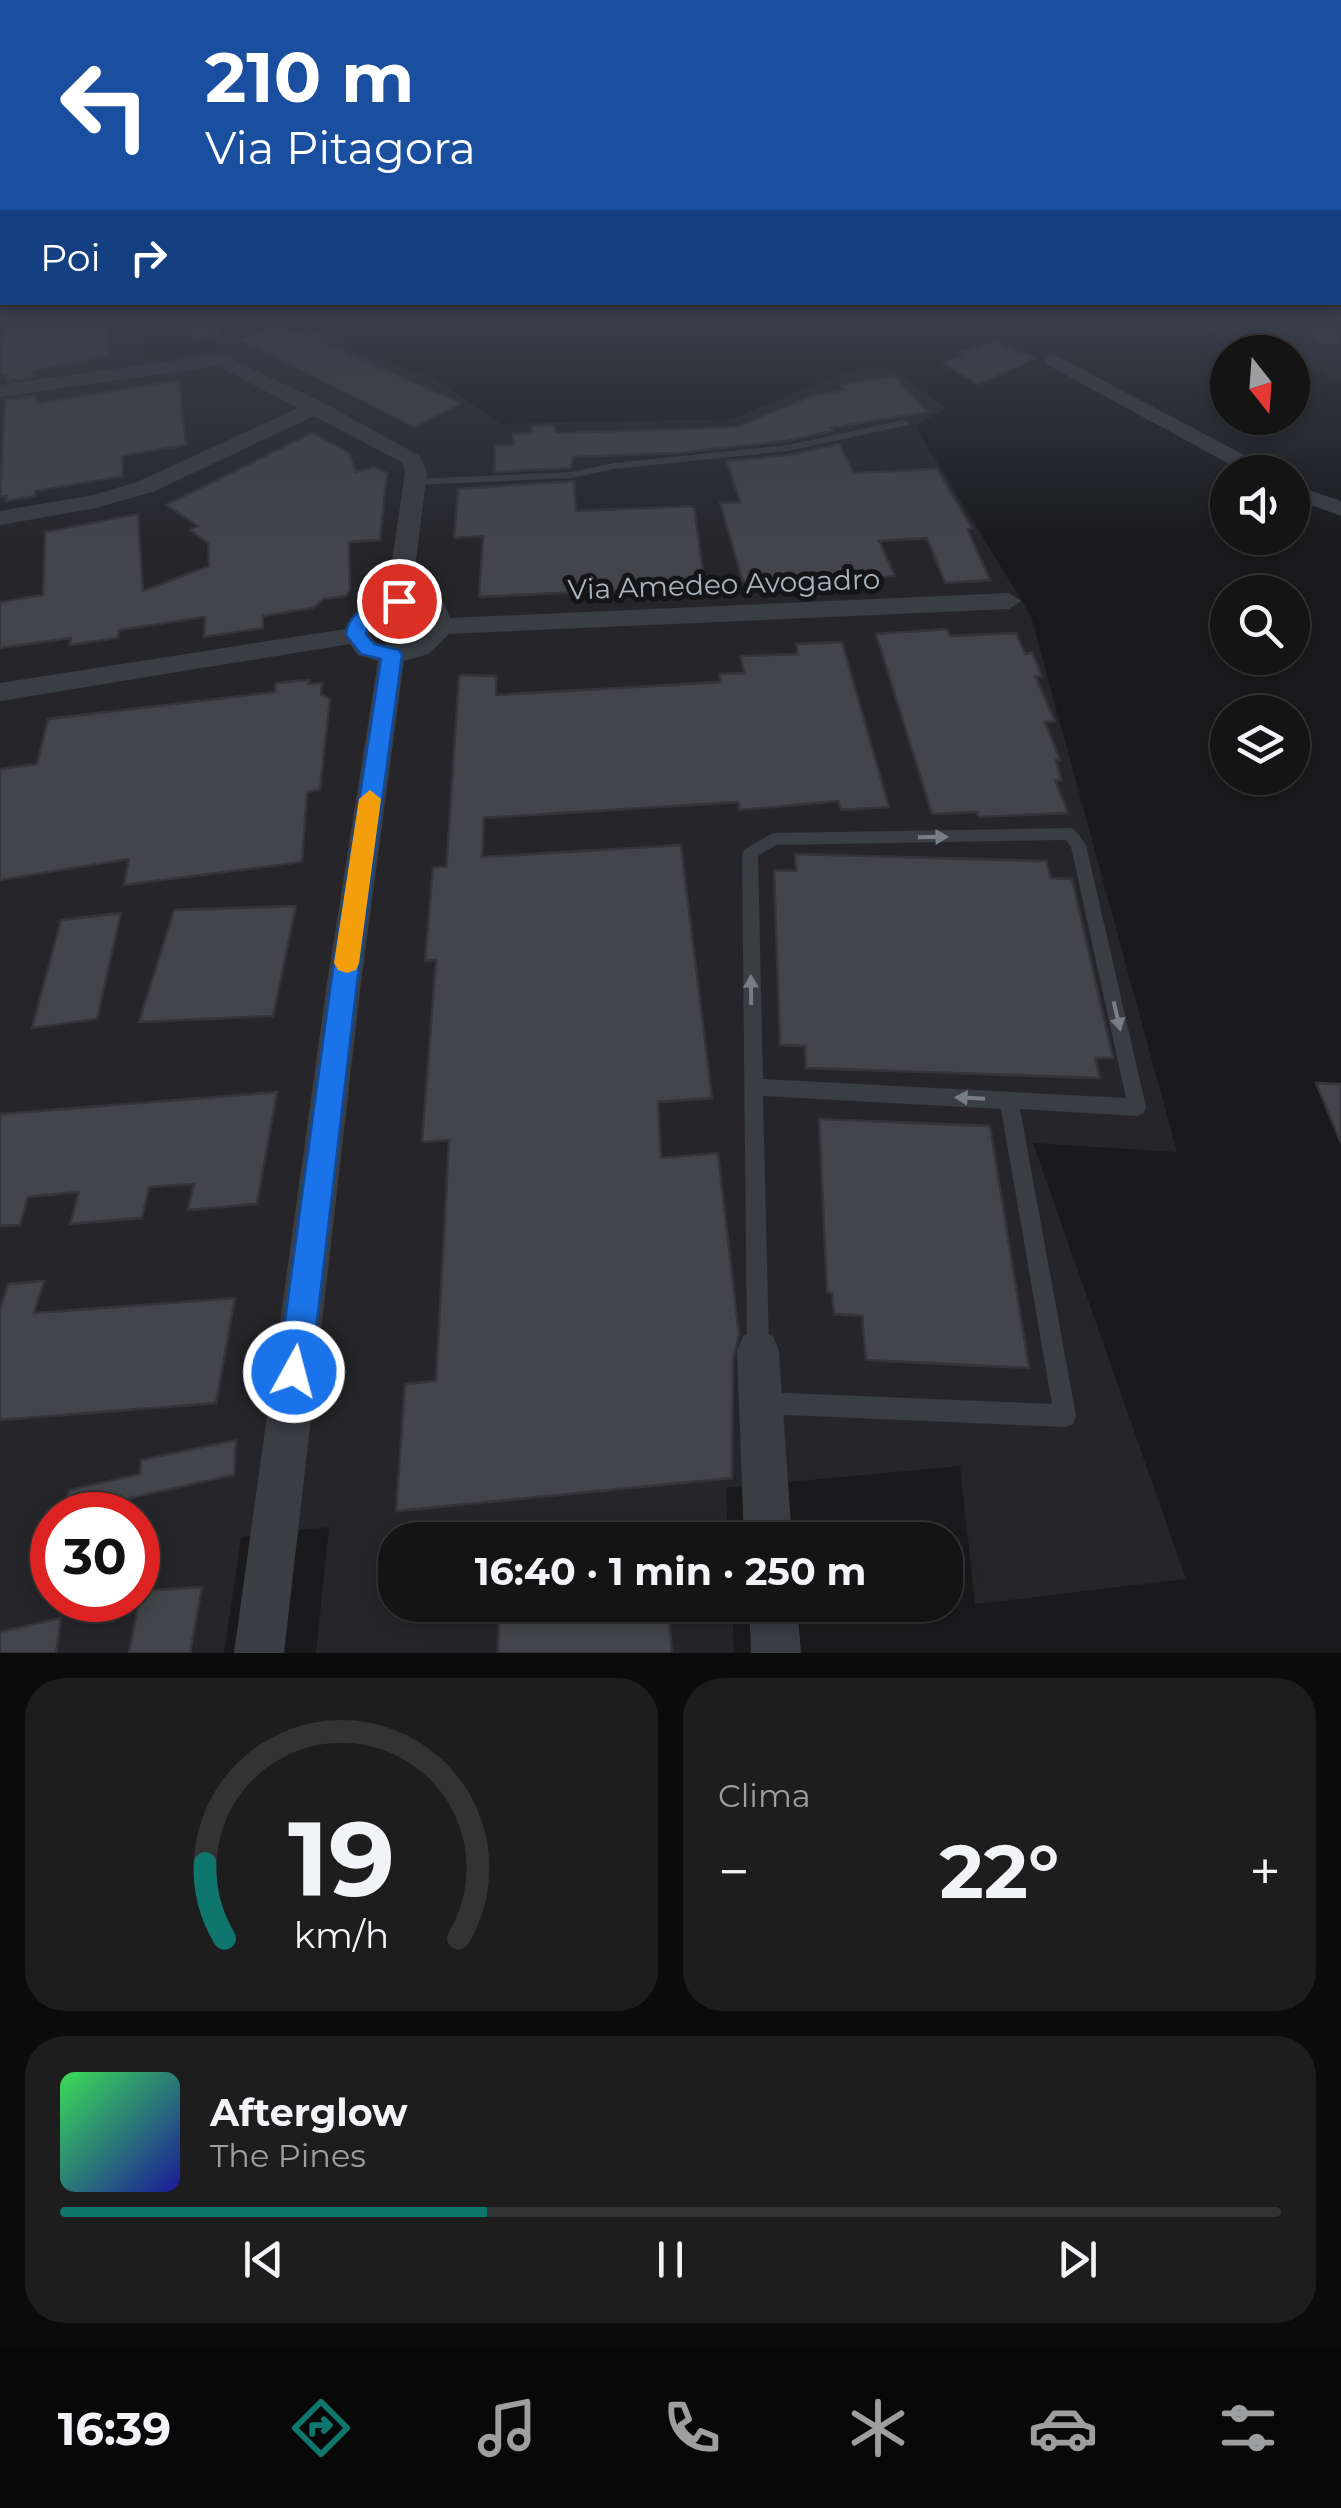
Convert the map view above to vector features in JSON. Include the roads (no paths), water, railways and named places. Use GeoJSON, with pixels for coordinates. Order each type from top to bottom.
{"type":"FeatureCollection","features":[{"type":"Feature","properties":{"kind":"street"},"geometry":{"type":"LineString","coordinates":[[284,391],[413,460],[414,482],[399,601]]}},
{"type":"Feature","properties":{"kind":"street"},"geometry":{"type":"LineString","coordinates":[[1110,391],[1228,455]]}},
{"type":"Feature","properties":{"kind":"street"},"geometry":{"type":"LineString","coordinates":[[0,518],[91,502],[145,487],[318,408]]}},
{"type":"Feature","properties":{"kind":"street"},"geometry":{"type":"LineString","coordinates":[[1310,497],[1341,509]]}},
{"type":"Feature","properties":{"kind":"street"},"geometry":{"type":"LineString","coordinates":[[399,601],[413,601],[435,610],[441,626],[430,642],[392,655],[368,649],[356,635],[362,617],[372,609],[399,601]]}},
{"type":"Feature","properties":{"kind":"street","name":"Via Amedeo Avogadro"},"geometry":{"type":"LineString","coordinates":[[441,626],[1009,601]]}},
{"type":"Feature","properties":{"kind":"street"},"geometry":{"type":"LineString","coordinates":[[0,692],[356,635]]}},
{"type":"Feature","properties":{"kind":"street"},"geometry":{"type":"LineString","coordinates":[[259,1653],[344,983],[392,655]]}},
{"type":"Feature","properties":{"kind":"street"},"geometry":{"type":"LineString","coordinates":[[758,1350],[767,1522]]}},
{"type":"Feature","properties":{"kind":"street"},"geometry":{"type":"LineString","coordinates":[[774,1622],[776,1653]]}},
{"type":"Feature","properties":{"kind":"lane"},"geometry":{"type":"LineString","coordinates":[[414,482],[571,475],[614,466],[788,448],[904,423]]}},
{"type":"Feature","properties":{"kind":"lane"},"geometry":{"type":"LineString","coordinates":[[752,1088],[1138,1107],[1078,845],[1070,834],[773,840],[750,853],[752,1088],[758,1350]]}},
{"type":"Feature","properties":{"kind":"lane"},"geometry":{"type":"LineString","coordinates":[[758,1402],[1065,1416],[1010,1100]]}}]}
